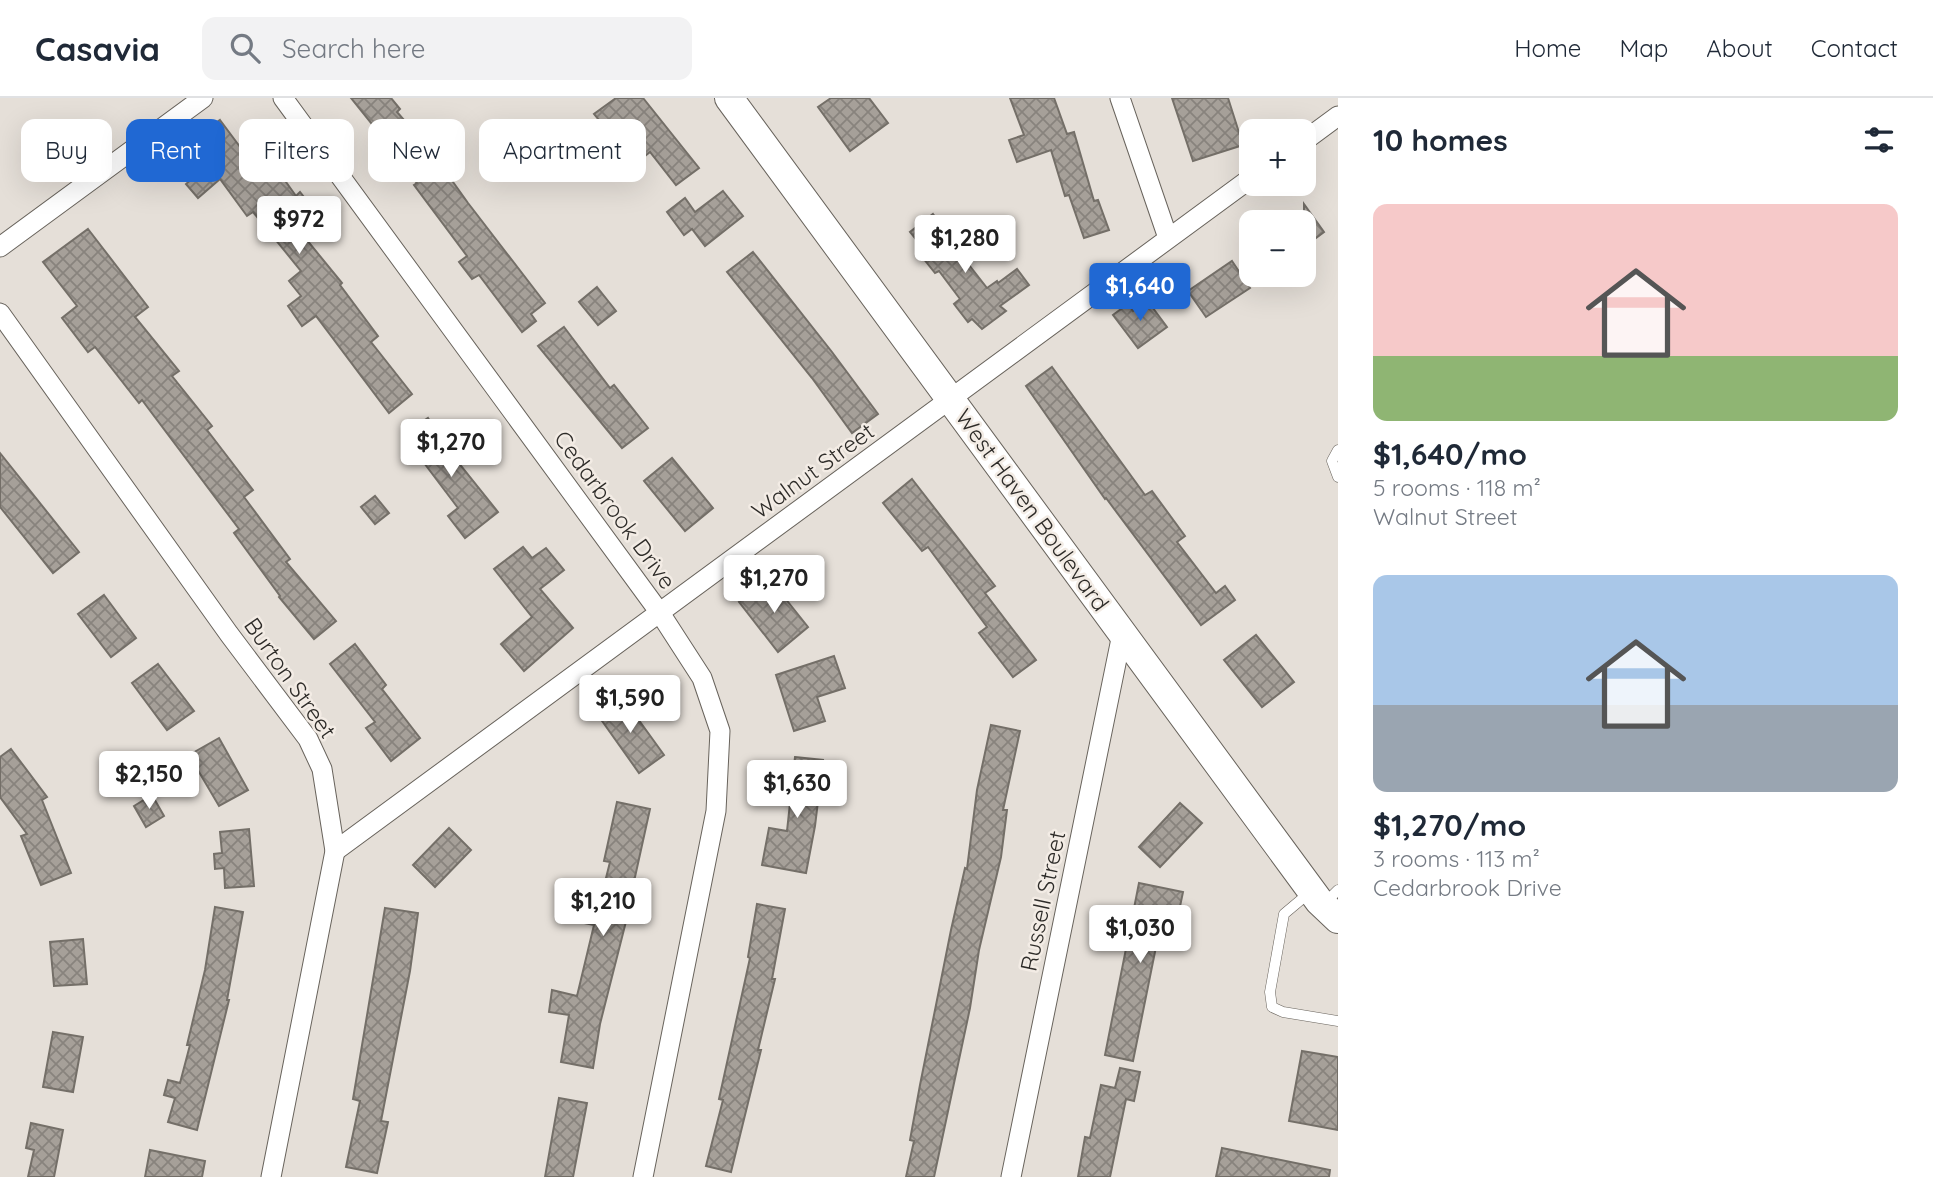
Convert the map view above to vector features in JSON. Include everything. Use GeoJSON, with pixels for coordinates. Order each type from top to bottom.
{"type":"FeatureCollection","features":[{"type":"Feature","properties":{"kind":"street"},"geometry":{"type":"LineString","coordinates":[[0,247],[203,98]]}},
{"type":"Feature","properties":{"kind":"street","name":"Cedarbrook Drive"},"geometry":{"type":"LineString","coordinates":[[283,98],[660,613],[702,678],[720,731],[716,811],[643,1177]]}},
{"type":"Feature","properties":{"kind":"street","name":"West Haven Boulevard"},"geometry":{"type":"LineString","coordinates":[[729,98],[1122,634],[1328,901]]}},
{"type":"Feature","properties":{"kind":"street"},"geometry":{"type":"LineString","coordinates":[[1120,98],[1168,238]]}},
{"type":"Feature","properties":{"kind":"street"},"geometry":{"type":"LineString","coordinates":[[1316,132],[1338,116]]}},
{"type":"Feature","properties":{"kind":"street","name":"Walnut Street"},"geometry":{"type":"LineString","coordinates":[[335,851],[1239,187]]}},
{"type":"Feature","properties":{"kind":"street","name":"Burton Street"},"geometry":{"type":"LineString","coordinates":[[0,313],[229,634],[308,739],[322,769],[335,851],[271,1177]]}},
{"type":"Feature","properties":{"kind":"street","name":"Russell Street"},"geometry":{"type":"LineString","coordinates":[[1011,1177],[1122,634]]}},
{"type":"Feature","properties":{"kind":"lane"},"geometry":{"type":"LineString","coordinates":[[1338,450],[1332,461],[1338,477]]}},
{"type":"Feature","properties":{"kind":"lane"},"geometry":{"type":"LineString","coordinates":[[1328,901],[1284,914],[1270,992],[1272,1007],[1283,1012],[1338,1021]]}},
{"type":"Feature","properties":{"kind":"building"},"geometry":{"type":"Polygon","coordinates":[[[351,98],[391,98],[400,109],[397,112],[403,119],[368,119],[351,98]]]}},
{"type":"Feature","properties":{"kind":"building"},"geometry":{"type":"Polygon","coordinates":[[[616,98],[643,98],[699,168],[676,185],[650,152],[646,155],[646,119],[598,119],[594,114],[616,98]]]}},
{"type":"Feature","properties":{"kind":"building"},"geometry":{"type":"Polygon","coordinates":[[[831,98],[869,98],[888,123],[850,151],[818,107],[831,98]]]}},
{"type":"Feature","properties":{"kind":"building"},"geometry":{"type":"Polygon","coordinates":[[[1010,98],[1054,98],[1067,134],[1074,132],[1094,201],[1098,200],[1109,230],[1084,238],[1069,195],[1065,196],[1051,150],[1017,162],[1009,140],[1024,135],[1010,98]]]}},
{"type":"Feature","properties":{"kind":"building"},"geometry":{"type":"Polygon","coordinates":[[[1172,98],[1228,98],[1239,132],[1239,146],[1193,161],[1172,98]]]}},
{"type":"Feature","properties":{"kind":"building"},"geometry":{"type":"Polygon","coordinates":[[[225,127],[239,146],[239,182],[286,182],[296,196],[300,192],[325,224],[306,239],[342,283],[340,285],[378,336],[371,342],[412,394],[389,413],[316,316],[302,326],[288,306],[301,296],[289,281],[301,271],[253,212],[247,216],[222,182],[225,182],[225,127]]]}},
{"type":"Feature","properties":{"kind":"building"},"geometry":{"type":"Polygon","coordinates":[[[188,182],[217,182],[198,198],[186,184],[188,182]]]}},
{"type":"Feature","properties":{"kind":"building"},"geometry":{"type":"Polygon","coordinates":[[[453,182],[545,303],[531,314],[536,321],[522,332],[479,275],[472,279],[459,262],[467,256],[414,185],[453,182]]]}},
{"type":"Feature","properties":{"kind":"building"},"geometry":{"type":"Polygon","coordinates":[[[723,191],[743,216],[705,246],[692,229],[684,235],[667,212],[685,198],[695,212],[723,191]]]}},
{"type":"Feature","properties":{"kind":"building"},"geometry":{"type":"Polygon","coordinates":[[[933,214],[969,259],[966,261],[987,288],[1017,269],[1029,285],[1000,306],[1006,311],[982,329],[972,319],[968,322],[954,304],[960,299],[939,271],[935,273],[923,258],[928,254],[910,232],[933,214]]]}},
{"type":"Feature","properties":{"kind":"building"},"geometry":{"type":"Polygon","coordinates":[[[1316,221],[1324,232],[1316,238],[1316,221]]]}},
{"type":"Feature","properties":{"kind":"building"},"geometry":{"type":"Polygon","coordinates":[[[88,229],[148,307],[135,317],[179,371],[172,376],[212,426],[207,430],[253,490],[244,497],[290,559],[286,562],[336,621],[314,639],[279,597],[234,533],[239,529],[142,400],[139,403],[95,347],[88,352],[62,318],[77,306],[43,262],[88,229]]]}},
{"type":"Feature","properties":{"kind":"building"},"geometry":{"type":"Polygon","coordinates":[[[753,252],[878,414],[852,433],[812,378],[727,272],[753,252]]]}},
{"type":"Feature","properties":{"kind":"building"},"geometry":{"type":"Polygon","coordinates":[[[1232,261],[1239,272],[1239,287],[1250,288],[1206,317],[1188,291],[1232,261]]]}},
{"type":"Feature","properties":{"kind":"building"},"geometry":{"type":"Polygon","coordinates":[[[597,287],[616,311],[598,325],[579,302],[597,287]]]}},
{"type":"Feature","properties":{"kind":"building"},"geometry":{"type":"Polygon","coordinates":[[[1147,300],[1167,327],[1138,348],[1113,315],[1128,304],[1133,311],[1147,300]]]}},
{"type":"Feature","properties":{"kind":"building"},"geometry":{"type":"Polygon","coordinates":[[[564,327],[610,388],[614,385],[648,428],[622,448],[538,346],[564,327]]]}},
{"type":"Feature","properties":{"kind":"building"},"geometry":{"type":"Polygon","coordinates":[[[1052,367],[1145,495],[1152,491],[1185,536],[1177,542],[1216,593],[1225,586],[1235,600],[1201,625],[1105,499],[1026,386],[1052,367]]]}},
{"type":"Feature","properties":{"kind":"building"},"geometry":{"type":"Polygon","coordinates":[[[428,418],[457,461],[498,512],[465,538],[448,516],[458,508],[403,435],[428,418]]]}},
{"type":"Feature","properties":{"kind":"building"},"geometry":{"type":"Polygon","coordinates":[[[0,453],[79,552],[53,573],[0,507],[0,453]]]}},
{"type":"Feature","properties":{"kind":"building"},"geometry":{"type":"Polygon","coordinates":[[[672,458],[713,508],[685,531],[644,481],[672,458]]]}},
{"type":"Feature","properties":{"kind":"building"},"geometry":{"type":"Polygon","coordinates":[[[912,479],[995,586],[985,593],[1036,660],[1013,677],[979,633],[987,627],[928,547],[922,551],[883,503],[912,479]]]}},
{"type":"Feature","properties":{"kind":"building"},"geometry":{"type":"Polygon","coordinates":[[[375,496],[389,513],[375,524],[361,507],[375,496]]]}},
{"type":"Feature","properties":{"kind":"building"},"geometry":{"type":"Polygon","coordinates":[[[523,547],[532,558],[546,548],[564,570],[540,589],[573,628],[524,671],[501,644],[532,617],[494,569],[523,547]]]}},
{"type":"Feature","properties":{"kind":"building"},"geometry":{"type":"Polygon","coordinates":[[[769,578],[808,627],[778,652],[739,602],[769,578]]]}},
{"type":"Feature","properties":{"kind":"building"},"geometry":{"type":"Polygon","coordinates":[[[104,595],[136,638],[111,657],[78,614],[104,595]]]}},
{"type":"Feature","properties":{"kind":"building"},"geometry":{"type":"Polygon","coordinates":[[[1256,635],[1294,682],[1262,707],[1224,660],[1256,635]]]}},
{"type":"Feature","properties":{"kind":"building"},"geometry":{"type":"Polygon","coordinates":[[[355,644],[386,685],[382,689],[420,738],[391,761],[366,728],[375,722],[330,664],[355,644]]]}},
{"type":"Feature","properties":{"kind":"building"},"geometry":{"type":"Polygon","coordinates":[[[834,656],[845,688],[817,697],[825,721],[794,731],[776,675],[834,656]]]}},
{"type":"Feature","properties":{"kind":"building"},"geometry":{"type":"Polygon","coordinates":[[[158,664],[194,711],[167,730],[132,683],[158,664]]]}},
{"type":"Feature","properties":{"kind":"building"},"geometry":{"type":"Polygon","coordinates":[[[614,697],[627,716],[633,712],[664,755],[639,773],[595,711],[614,697]]]}},
{"type":"Feature","properties":{"kind":"building"},"geometry":{"type":"Polygon","coordinates":[[[991,725],[1020,731],[1003,810],[1007,810],[1001,857],[979,950],[970,1008],[934,1177],[906,1177],[914,1141],[910,1140],[920,1085],[951,930],[965,868],[967,869],[977,790],[991,725]]]}},
{"type":"Feature","properties":{"kind":"building"},"geometry":{"type":"Polygon","coordinates":[[[219,738],[248,790],[219,806],[189,755],[219,738]]]}},
{"type":"Feature","properties":{"kind":"building"},"geometry":{"type":"Polygon","coordinates":[[[11,749],[47,797],[42,800],[71,873],[41,885],[21,836],[27,834],[0,797],[0,757],[11,749]]]}},
{"type":"Feature","properties":{"kind":"building"},"geometry":{"type":"Polygon","coordinates":[[[795,757],[823,760],[806,873],[762,865],[769,828],[787,831],[795,757]]]}},
{"type":"Feature","properties":{"kind":"building"},"geometry":{"type":"Polygon","coordinates":[[[152,795],[164,816],[146,827],[134,806],[152,795]]]}},
{"type":"Feature","properties":{"kind":"building"},"geometry":{"type":"Polygon","coordinates":[[[617,802],[650,809],[635,886],[600,1024],[593,1068],[561,1062],[569,1015],[549,1012],[552,990],[577,996],[594,925],[584,923],[589,904],[599,906],[610,862],[604,861],[617,802]]]}},
{"type":"Feature","properties":{"kind":"building"},"geometry":{"type":"Polygon","coordinates":[[[1180,803],[1202,823],[1160,867],[1139,847],[1180,803]]]}},
{"type":"Feature","properties":{"kind":"building"},"geometry":{"type":"Polygon","coordinates":[[[449,828],[471,850],[435,887],[413,865],[449,828]]]}},
{"type":"Feature","properties":{"kind":"building"},"geometry":{"type":"Polygon","coordinates":[[[249,829],[254,886],[225,888],[224,868],[215,869],[214,854],[222,853],[220,832],[249,829]]]}},
{"type":"Feature","properties":{"kind":"building"},"geometry":{"type":"Polygon","coordinates":[[[1139,883],[1183,892],[1174,935],[1159,932],[1133,1061],[1105,1055],[1139,883]]]}},
{"type":"Feature","properties":{"kind":"building"},"geometry":{"type":"Polygon","coordinates":[[[757,904],[785,909],[772,979],[775,979],[758,1050],[761,1050],[731,1172],[706,1166],[723,1100],[719,1099],[750,958],[748,957],[757,904]]]}},
{"type":"Feature","properties":{"kind":"building"},"geometry":{"type":"Polygon","coordinates":[[[215,907],[243,912],[229,1000],[197,1130],[168,1122],[175,1098],[164,1095],[168,1080],[180,1083],[205,970],[215,907]]]}},
{"type":"Feature","properties":{"kind":"building"},"geometry":{"type":"Polygon","coordinates":[[[385,908],[418,913],[410,971],[381,1121],[388,1122],[377,1173],[346,1167],[360,1101],[353,1099],[385,908]]]}},
{"type":"Feature","properties":{"kind":"building"},"geometry":{"type":"Polygon","coordinates":[[[83,939],[87,984],[54,986],[50,942],[83,939]]]}},
{"type":"Feature","properties":{"kind":"building"},"geometry":{"type":"Polygon","coordinates":[[[53,1032],[83,1037],[73,1092],[43,1087],[53,1032]]]}},
{"type":"Feature","properties":{"kind":"building"},"geometry":{"type":"Polygon","coordinates":[[[1302,1051],[1338,1057],[1338,1130],[1289,1121],[1302,1051]]]}},
{"type":"Feature","properties":{"kind":"building"},"geometry":{"type":"Polygon","coordinates":[[[1120,1068],[1140,1072],[1134,1101],[1126,1099],[1110,1177],[1078,1177],[1085,1137],[1090,1138],[1101,1085],[1115,1088],[1120,1068]]]}},
{"type":"Feature","properties":{"kind":"building"},"geometry":{"type":"Polygon","coordinates":[[[559,1098],[587,1103],[573,1177],[545,1177],[559,1098]]]}},
{"type":"Feature","properties":{"kind":"building"},"geometry":{"type":"Polygon","coordinates":[[[31,1123],[63,1130],[54,1177],[28,1177],[34,1150],[26,1148],[31,1123]]]}},
{"type":"Feature","properties":{"kind":"building"},"geometry":{"type":"Polygon","coordinates":[[[1222,1148],[1330,1170],[1329,1177],[1216,1177],[1222,1148]]]}},
{"type":"Feature","properties":{"kind":"building"},"geometry":{"type":"Polygon","coordinates":[[[150,1150],[205,1161],[202,1177],[145,1177],[150,1150]]]}}]}
